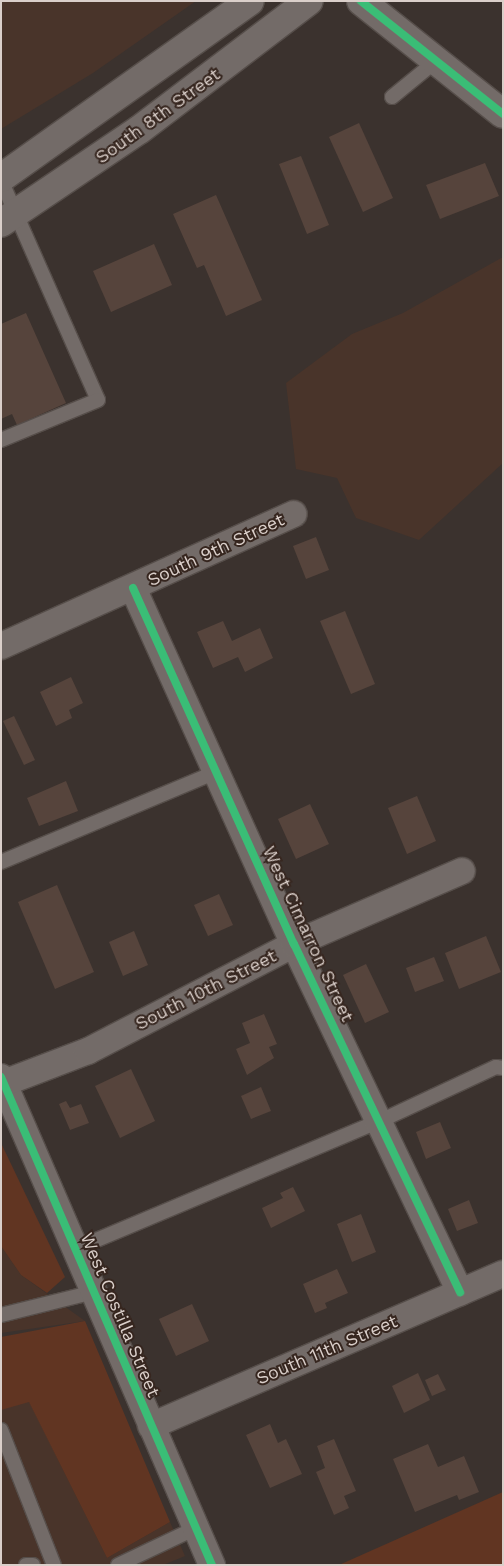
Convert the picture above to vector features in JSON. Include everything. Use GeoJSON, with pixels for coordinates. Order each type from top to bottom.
{"type":"FeatureCollection","features":[{"type":"Feature","properties":{"kind":"main road"},"geometry":{"type":"LineString","coordinates":[[1,179],[250,1]]}},
{"type":"Feature","properties":{"kind":"main road","name":"South 8th Street"},"geometry":{"type":"LineString","coordinates":[[9,218],[228,66],[309,1]]}},
{"type":"Feature","properties":{"kind":"main road"},"geometry":{"type":"LineString","coordinates":[[361,1],[503,114]]}},
{"type":"Feature","properties":{"kind":"street","name":"South 9th Street"},"geometry":{"type":"LineString","coordinates":[[1,646],[294,514]]}},
{"type":"Feature","properties":{"kind":"street","name":"West Cimarron Street"},"geometry":{"type":"LineString","coordinates":[[133,588],[294,944],[460,1292]]}},
{"type":"Feature","properties":{"kind":"street","name":"South 10th Street"},"geometry":{"type":"LineString","coordinates":[[3,1080],[88,1051],[294,944],[462,871]]}},
{"type":"Feature","properties":{"kind":"street","name":"West Costilla Street"},"geometry":{"type":"LineString","coordinates":[[3,1080],[212,1565]]}},
{"type":"Feature","properties":{"kind":"street","name":"South 11th Street"},"geometry":{"type":"LineString","coordinates":[[151,1426],[503,1274]]}},
{"type":"Feature","properties":{"kind":"lane"},"geometry":{"type":"LineString","coordinates":[[392,97],[436,61]]}},
{"type":"Feature","properties":{"kind":"lane"},"geometry":{"type":"LineString","coordinates":[[1,179],[9,218],[98,400],[1,440]]}},
{"type":"Feature","properties":{"kind":"lane"},"geometry":{"type":"LineString","coordinates":[[1,862],[216,772]]}},
{"type":"Feature","properties":{"kind":"lane"},"geometry":{"type":"LineString","coordinates":[[75,1250],[380,1121],[496,1067],[503,1068]]}},
{"type":"Feature","properties":{"kind":"lane"},"geometry":{"type":"LineString","coordinates":[[1,1315],[94,1292]]}},
{"type":"Feature","properties":{"kind":"lane"},"geometry":{"type":"LineString","coordinates":[[1,1430],[54,1565]]}},
{"type":"Feature","properties":{"kind":"lane"},"geometry":{"type":"LineString","coordinates":[[118,1565],[196,1528]]}},
{"type":"Feature","properties":{"kind":"lane"},"geometry":{"type":"LineString","coordinates":[[26,1565],[33,1565]]}},
{"type":"Feature","properties":{"kind":"shaded area"},"geometry":{"type":"Polygon","coordinates":[[[1,1],[196,1],[93,73],[1,129],[1,1]]]}},
{"type":"Feature","properties":{"kind":"shaded area"},"geometry":{"type":"Polygon","coordinates":[[[503,257],[503,463],[419,540],[356,518],[337,478],[296,469],[286,383],[352,334],[403,313],[503,257]]]}},
{"type":"Feature","properties":{"kind":"shaded area"},"geometry":{"type":"Polygon","coordinates":[[[1,1143],[65,1277],[47,1293],[21,1275],[1,1246],[1,1143]]]}},
{"type":"Feature","properties":{"kind":"shaded area"},"geometry":{"type":"Polygon","coordinates":[[[1,1246],[21,1275],[85,1321],[1,1333],[1,1246]]]}},
{"type":"Feature","properties":{"kind":"shaded area"},"geometry":{"type":"Polygon","coordinates":[[[85,1321],[170,1522],[107,1558],[29,1402],[1,1410],[1,1337],[85,1321]]]}},
{"type":"Feature","properties":{"kind":"shaded area"},"geometry":{"type":"Polygon","coordinates":[[[29,1401],[107,1558],[170,1522],[185,1556],[163,1565],[1,1565],[1,1409],[29,1401]]]}},
{"type":"Feature","properties":{"kind":"shaded area"},"geometry":{"type":"Polygon","coordinates":[[[503,1492],[503,1565],[339,1565],[503,1492]]]}},
{"type":"Feature","properties":{"kind":"building"},"geometry":{"type":"Polygon","coordinates":[[[359,123],[393,198],[363,212],[329,137],[359,123]]]}},
{"type":"Feature","properties":{"kind":"building"},"geometry":{"type":"Polygon","coordinates":[[[301,156],[329,225],[307,234],[279,164],[301,156]]]}},
{"type":"Feature","properties":{"kind":"building"},"geometry":{"type":"Polygon","coordinates":[[[485,163],[499,196],[440,219],[426,185],[485,163]]]}},
{"type":"Feature","properties":{"kind":"building"},"geometry":{"type":"Polygon","coordinates":[[[216,195],[262,300],[226,316],[204,265],[197,268],[173,214],[216,195]]]}},
{"type":"Feature","properties":{"kind":"building"},"geometry":{"type":"Polygon","coordinates":[[[154,244],[172,285],[111,312],[93,271],[154,244]]]}},
{"type":"Feature","properties":{"kind":"building"},"geometry":{"type":"Polygon","coordinates":[[[26,313],[66,403],[17,425],[12,414],[1,419],[1,324],[26,313]]]}},
{"type":"Feature","properties":{"kind":"building"},"geometry":{"type":"Polygon","coordinates":[[[316,537],[329,570],[306,579],[293,546],[316,537]]]}},
{"type":"Feature","properties":{"kind":"building"},"geometry":{"type":"Polygon","coordinates":[[[345,611],[375,684],[351,694],[320,621],[345,611]]]}},
{"type":"Feature","properties":{"kind":"building"},"geometry":{"type":"Polygon","coordinates":[[[223,621],[232,641],[260,628],[273,658],[245,672],[238,657],[213,668],[197,632],[223,621]]]}},
{"type":"Feature","properties":{"kind":"building"},"geometry":{"type":"Polygon","coordinates":[[[71,677],[83,703],[69,710],[72,718],[56,726],[40,692],[71,677]]]}},
{"type":"Feature","properties":{"kind":"building"},"geometry":{"type":"Polygon","coordinates":[[[14,716],[35,760],[24,765],[3,721],[14,716]]]}},
{"type":"Feature","properties":{"kind":"building"},"geometry":{"type":"Polygon","coordinates":[[[66,781],[78,811],[39,826],[27,798],[66,781]]]}},
{"type":"Feature","properties":{"kind":"building"},"geometry":{"type":"Polygon","coordinates":[[[417,796],[436,841],[407,854],[388,808],[417,796]]]}},
{"type":"Feature","properties":{"kind":"building"},"geometry":{"type":"Polygon","coordinates":[[[310,804],[329,844],[296,859],[278,819],[310,804]]]}},
{"type":"Feature","properties":{"kind":"building"},"geometry":{"type":"Polygon","coordinates":[[[57,885],[94,972],[55,989],[18,902],[57,885]]]}},
{"type":"Feature","properties":{"kind":"building"},"geometry":{"type":"Polygon","coordinates":[[[219,894],[233,925],[208,936],[194,905],[219,894]]]}},
{"type":"Feature","properties":{"kind":"building"},"geometry":{"type":"Polygon","coordinates":[[[134,931],[148,965],[123,976],[109,942],[134,931]]]}},
{"type":"Feature","properties":{"kind":"building"},"geometry":{"type":"Polygon","coordinates":[[[486,936],[501,972],[459,989],[445,953],[486,936]]]}},
{"type":"Feature","properties":{"kind":"building"},"geometry":{"type":"Polygon","coordinates":[[[434,957],[444,981],[415,992],[406,968],[434,957]]]}},
{"type":"Feature","properties":{"kind":"building"},"geometry":{"type":"Polygon","coordinates":[[[366,964],[389,1012],[365,1023],[343,975],[366,964]]]}},
{"type":"Feature","properties":{"kind":"building"},"geometry":{"type":"Polygon","coordinates":[[[264,1014],[277,1044],[269,1047],[274,1058],[247,1075],[236,1049],[250,1043],[242,1023],[264,1014]]]}},
{"type":"Feature","properties":{"kind":"building"},"geometry":{"type":"Polygon","coordinates":[[[131,1069],[155,1121],[120,1138],[95,1086],[131,1069]]]}},
{"type":"Feature","properties":{"kind":"building"},"geometry":{"type":"Polygon","coordinates":[[[261,1087],[271,1111],[251,1119],[241,1096],[261,1087]]]}},
{"type":"Feature","properties":{"kind":"building"},"geometry":{"type":"Polygon","coordinates":[[[66,1101],[70,1108],[81,1104],[89,1123],[70,1130],[59,1104],[66,1101]]]}},
{"type":"Feature","properties":{"kind":"building"},"geometry":{"type":"Polygon","coordinates":[[[440,1122],[451,1148],[426,1159],[416,1132],[440,1122]]]}},
{"type":"Feature","properties":{"kind":"building"},"geometry":{"type":"Polygon","coordinates":[[[293,1187],[305,1211],[271,1228],[262,1208],[283,1198],[280,1193],[293,1187]]]}},
{"type":"Feature","properties":{"kind":"building"},"geometry":{"type":"Polygon","coordinates":[[[469,1200],[478,1223],[457,1231],[448,1209],[469,1200]]]}},
{"type":"Feature","properties":{"kind":"building"},"geometry":{"type":"Polygon","coordinates":[[[361,1214],[376,1252],[352,1262],[337,1224],[361,1214]]]}},
{"type":"Feature","properties":{"kind":"building"},"geometry":{"type":"Polygon","coordinates":[[[337,1269],[348,1293],[325,1303],[327,1308],[315,1313],[303,1284],[337,1269]]]}},
{"type":"Feature","properties":{"kind":"building"},"geometry":{"type":"Polygon","coordinates":[[[192,1304],[209,1341],[176,1356],[159,1319],[192,1304]]]}},
{"type":"Feature","properties":{"kind":"building"},"geometry":{"type":"Polygon","coordinates":[[[418,1373],[430,1400],[404,1413],[392,1386],[418,1373]]]}},
{"type":"Feature","properties":{"kind":"building"},"geometry":{"type":"Polygon","coordinates":[[[438,1374],[446,1390],[432,1396],[425,1380],[438,1374]]]}},
{"type":"Feature","properties":{"kind":"building"},"geometry":{"type":"Polygon","coordinates":[[[270,1424],[278,1443],[286,1439],[302,1474],[270,1488],[246,1435],[270,1424]]]}},
{"type":"Feature","properties":{"kind":"building"},"geometry":{"type":"Polygon","coordinates":[[[334,1439],[356,1491],[344,1496],[349,1508],[334,1515],[316,1472],[325,1468],[317,1446],[334,1439]]]}},
{"type":"Feature","properties":{"kind":"building"},"geometry":{"type":"Polygon","coordinates":[[[428,1444],[438,1467],[464,1456],[479,1492],[459,1500],[457,1495],[415,1512],[393,1459],[428,1444]]]}},
{"type":"Feature","properties":{"kind":"cycle path"},"geometry":{"type":"LineString","coordinates":[[361,1],[503,114]]}},
{"type":"Feature","properties":{"kind":"cycle path"},"geometry":{"type":"LineString","coordinates":[[133,588],[294,944],[460,1292]]}},
{"type":"Feature","properties":{"kind":"cycle path"},"geometry":{"type":"LineString","coordinates":[[1,1077],[212,1565]]}}]}
